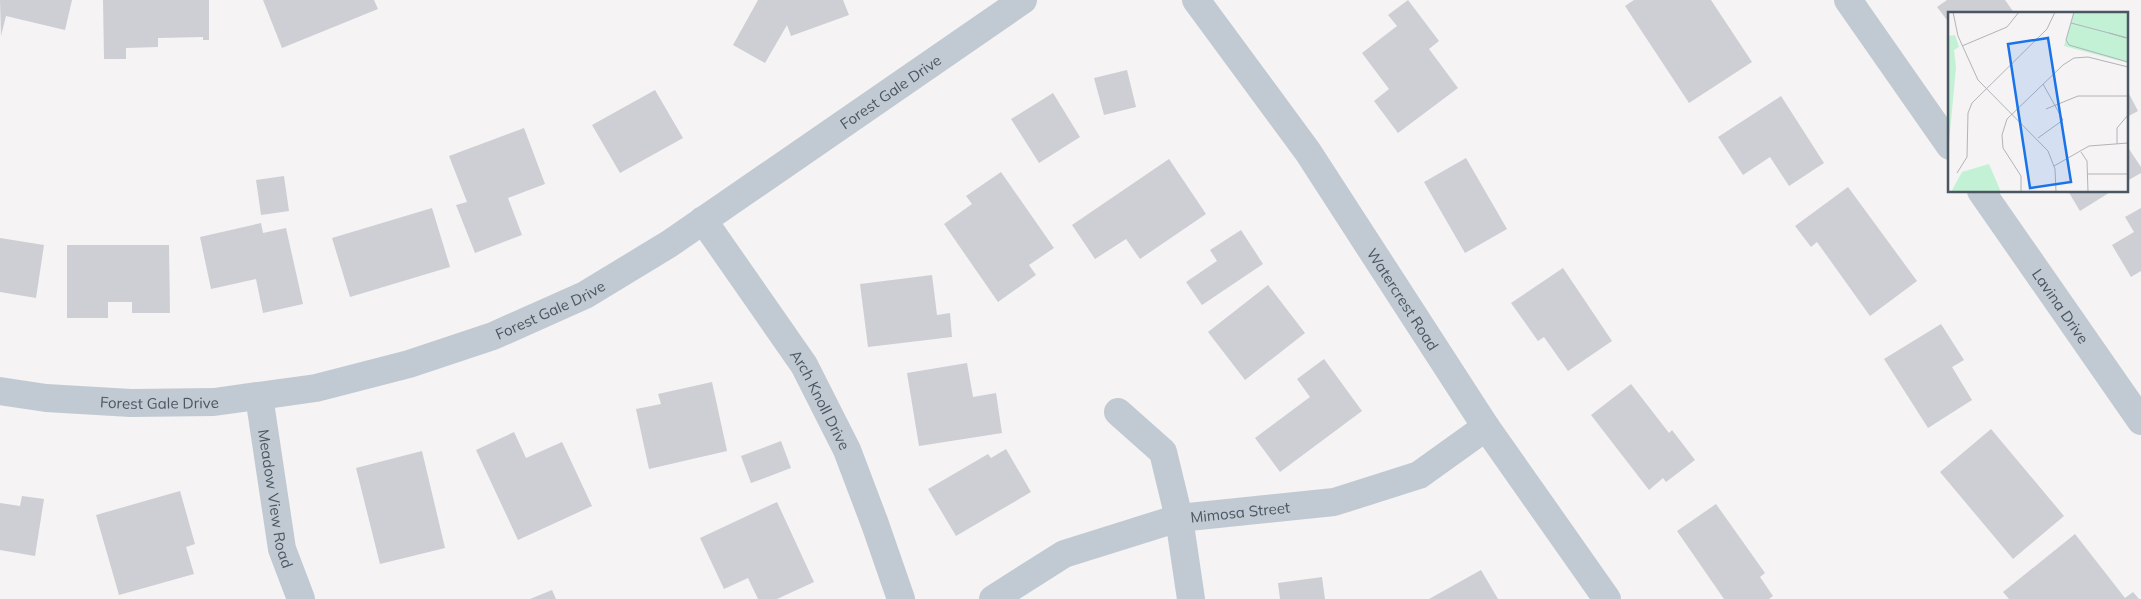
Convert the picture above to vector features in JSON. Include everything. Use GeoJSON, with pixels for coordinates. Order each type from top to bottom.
{"type":"FeatureCollection","features":[{"type":"Feature","properties":{"kind":"street","name":"Forest Gale Drive"},"geometry":{"type":"LineString","coordinates":[[0,391],[46,398],[131,403],[214,402],[316,388],[409,364],[493,336],[585,295],[669,244],[1023,0]]}},
{"type":"Feature","properties":{"kind":"street","name":"Watercrest Road"},"geometry":{"type":"LineString","coordinates":[[1196,0],[1308,152],[1486,427],[1607,599]]}},
{"type":"Feature","properties":{"kind":"street"},"geometry":{"type":"LineString","coordinates":[[1848,0],[1948,143]]}},
{"type":"Feature","properties":{"kind":"street","name":"Lavina Drive"},"geometry":{"type":"LineString","coordinates":[[1982,192],[2141,421]]}},
{"type":"Feature","properties":{"kind":"street","name":"Arch Knoll Drive"},"geometry":{"type":"LineString","coordinates":[[703,220],[804,365],[847,450],[876,524],[901,599]]}},
{"type":"Feature","properties":{"kind":"street","name":"Meadow View Road"},"geometry":{"type":"LineString","coordinates":[[259,396],[282,549],[301,599]]}},
{"type":"Feature","properties":{"kind":"street"},"geometry":{"type":"LineString","coordinates":[[1118,412],[1164,452],[1179,518],[1191,599]]}},
{"type":"Feature","properties":{"kind":"street","name":"Mimosa Street"},"geometry":{"type":"LineString","coordinates":[[993,599],[1064,554],[1179,518],[1334,502],[1419,474],[1486,427]]}},
{"type":"Feature","properties":{"kind":"building"},"geometry":{"type":"Polygon","coordinates":[[[0,0],[72,0],[65,30],[6,16],[1,36],[0,0]]]}},
{"type":"Feature","properties":{"kind":"building"},"geometry":{"type":"Polygon","coordinates":[[[103,0],[209,0],[209,40],[203,40],[203,37],[158,38],[158,47],[126,48],[126,59],[104,59],[103,0]]]}},
{"type":"Feature","properties":{"kind":"building"},"geometry":{"type":"Polygon","coordinates":[[[263,0],[374,0],[378,9],[282,48],[263,0]]]}},
{"type":"Feature","properties":{"kind":"building"},"geometry":{"type":"Polygon","coordinates":[[[758,0],[843,0],[849,15],[791,36],[787,25],[765,63],[733,45],[758,0]]]}},
{"type":"Feature","properties":{"kind":"building"},"geometry":{"type":"Polygon","coordinates":[[[1408,0],[1439,41],[1429,49],[1458,88],[1398,133],[1374,101],[1389,89],[1362,53],[1397,26],[1388,15],[1408,0]]]}},
{"type":"Feature","properties":{"kind":"building"},"geometry":{"type":"Polygon","coordinates":[[[1634,0],[1711,0],[1752,62],[1689,103],[1625,6],[1634,0]]]}},
{"type":"Feature","properties":{"kind":"building"},"geometry":{"type":"Polygon","coordinates":[[[1947,0],[2005,0],[2014,12],[1948,12],[1948,21],[1937,7],[1947,0]]]}},
{"type":"Feature","properties":{"kind":"building"},"geometry":{"type":"Polygon","coordinates":[[[1127,70],[1136,107],[1104,115],[1094,78],[1127,70]]]}},
{"type":"Feature","properties":{"kind":"building"},"geometry":{"type":"Polygon","coordinates":[[[655,90],[683,138],[620,173],[592,125],[655,90]]]}},
{"type":"Feature","properties":{"kind":"building"},"geometry":{"type":"Polygon","coordinates":[[[2128,92],[2138,111],[2128,116],[2128,92]]]}},
{"type":"Feature","properties":{"kind":"building"},"geometry":{"type":"Polygon","coordinates":[[[1053,93],[1080,137],[1039,163],[1011,119],[1053,93]]]}},
{"type":"Feature","properties":{"kind":"building"},"geometry":{"type":"Polygon","coordinates":[[[1781,96],[1824,163],[1789,186],[1770,157],[1743,175],[1718,137],[1781,96]]]}},
{"type":"Feature","properties":{"kind":"building"},"geometry":{"type":"Polygon","coordinates":[[[524,128],[545,184],[508,198],[522,235],[475,253],[456,205],[467,202],[449,156],[524,128]]]}},
{"type":"Feature","properties":{"kind":"building"},"geometry":{"type":"Polygon","coordinates":[[[2128,148],[2141,167],[2141,173],[2128,180],[2128,148]]]}},
{"type":"Feature","properties":{"kind":"building"},"geometry":{"type":"Polygon","coordinates":[[[1466,158],[1507,229],[1465,253],[1424,182],[1466,158]]]}},
{"type":"Feature","properties":{"kind":"building"},"geometry":{"type":"Polygon","coordinates":[[[1169,159],[1206,214],[1140,259],[1126,239],[1095,259],[1072,225],[1169,159]]]}},
{"type":"Feature","properties":{"kind":"building"},"geometry":{"type":"Polygon","coordinates":[[[1001,172],[1054,248],[1029,265],[1036,275],[998,302],[944,224],[972,204],[966,196],[1001,172]]]}},
{"type":"Feature","properties":{"kind":"building"},"geometry":{"type":"Polygon","coordinates":[[[284,176],[289,211],[261,215],[256,180],[284,176]]]}},
{"type":"Feature","properties":{"kind":"building"},"geometry":{"type":"Polygon","coordinates":[[[1848,187],[1917,281],[1870,316],[1817,242],[1811,247],[1795,226],[1848,187]]]}},
{"type":"Feature","properties":{"kind":"building"},"geometry":{"type":"Polygon","coordinates":[[[2069,192],[2110,192],[2080,211],[2069,192]]]}},
{"type":"Feature","properties":{"kind":"building"},"geometry":{"type":"Polygon","coordinates":[[[432,208],[450,267],[350,297],[332,238],[432,208]]]}},
{"type":"Feature","properties":{"kind":"building"},"geometry":{"type":"Polygon","coordinates":[[[2141,208],[2141,271],[2131,277],[2112,245],[2134,232],[2125,217],[2141,208]]]}},
{"type":"Feature","properties":{"kind":"building"},"geometry":{"type":"Polygon","coordinates":[[[261,223],[263,233],[286,228],[303,304],[263,313],[256,279],[211,289],[200,237],[261,223]]]}},
{"type":"Feature","properties":{"kind":"building"},"geometry":{"type":"Polygon","coordinates":[[[1241,230],[1263,264],[1202,305],[1186,282],[1217,261],[1210,250],[1241,230]]]}},
{"type":"Feature","properties":{"kind":"building"},"geometry":{"type":"Polygon","coordinates":[[[0,238],[44,245],[36,298],[0,292],[0,238]]]}},
{"type":"Feature","properties":{"kind":"building"},"geometry":{"type":"Polygon","coordinates":[[[67,245],[169,245],[170,313],[132,313],[132,302],[108,302],[108,318],[67,318],[67,245]]]}},
{"type":"Feature","properties":{"kind":"building"},"geometry":{"type":"Polygon","coordinates":[[[1563,268],[1612,341],[1568,371],[1544,337],[1538,341],[1511,303],[1563,268]]]}},
{"type":"Feature","properties":{"kind":"building"},"geometry":{"type":"Polygon","coordinates":[[[932,275],[937,315],[950,313],[952,337],[868,347],[860,284],[932,275]]]}},
{"type":"Feature","properties":{"kind":"building"},"geometry":{"type":"Polygon","coordinates":[[[1268,285],[1305,333],[1245,380],[1208,332],[1268,285]]]}},
{"type":"Feature","properties":{"kind":"building"},"geometry":{"type":"Polygon","coordinates":[[[1941,324],[1964,360],[1952,367],[1972,400],[1928,428],[1884,359],[1941,324]]]}},
{"type":"Feature","properties":{"kind":"building"},"geometry":{"type":"Polygon","coordinates":[[[1324,359],[1362,411],[1280,472],[1255,438],[1310,397],[1297,379],[1324,359]]]}},
{"type":"Feature","properties":{"kind":"building"},"geometry":{"type":"Polygon","coordinates":[[[967,363],[973,397],[996,393],[1002,433],[919,446],[907,373],[967,363]]]}},
{"type":"Feature","properties":{"kind":"building"},"geometry":{"type":"Polygon","coordinates":[[[712,382],[727,451],[649,469],[636,409],[661,404],[658,394],[712,382]]]}},
{"type":"Feature","properties":{"kind":"building"},"geometry":{"type":"Polygon","coordinates":[[[1631,384],[1669,433],[1672,430],[1695,460],[1666,482],[1663,478],[1649,490],[1591,415],[1631,384]]]}},
{"type":"Feature","properties":{"kind":"building"},"geometry":{"type":"Polygon","coordinates":[[[1991,429],[2064,516],[2013,559],[1940,472],[1991,429]]]}},
{"type":"Feature","properties":{"kind":"building"},"geometry":{"type":"Polygon","coordinates":[[[514,432],[526,458],[562,442],[592,506],[518,540],[476,450],[514,432]]]}},
{"type":"Feature","properties":{"kind":"building"},"geometry":{"type":"Polygon","coordinates":[[[781,441],[791,468],[751,483],[741,456],[781,441]]]}},
{"type":"Feature","properties":{"kind":"building"},"geometry":{"type":"Polygon","coordinates":[[[1006,449],[1031,492],[956,536],[928,489],[988,454],[991,458],[1006,449]]]}},
{"type":"Feature","properties":{"kind":"building"},"geometry":{"type":"Polygon","coordinates":[[[422,451],[445,548],[380,564],[356,468],[422,451]]]}},
{"type":"Feature","properties":{"kind":"building"},"geometry":{"type":"Polygon","coordinates":[[[180,491],[195,544],[186,547],[194,574],[119,595],[96,515],[180,491]]]}},
{"type":"Feature","properties":{"kind":"building"},"geometry":{"type":"Polygon","coordinates":[[[22,496],[44,499],[35,556],[0,550],[0,503],[20,506],[22,496]]]}},
{"type":"Feature","properties":{"kind":"building"},"geometry":{"type":"Polygon","coordinates":[[[777,502],[814,582],[777,599],[758,599],[748,578],[724,589],[700,538],[777,502]]]}},
{"type":"Feature","properties":{"kind":"building"},"geometry":{"type":"Polygon","coordinates":[[[1716,504],[1765,573],[1760,577],[1773,596],[1769,599],[1724,599],[1677,531],[1716,504]]]}},
{"type":"Feature","properties":{"kind":"building"},"geometry":{"type":"Polygon","coordinates":[[[2075,534],[2125,598],[2133,592],[2139,599],[2009,599],[2003,592],[2075,534]]]}},
{"type":"Feature","properties":{"kind":"building"},"geometry":{"type":"Polygon","coordinates":[[[1481,570],[1498,599],[1429,599],[1481,570]]]}},
{"type":"Feature","properties":{"kind":"building"},"geometry":{"type":"Polygon","coordinates":[[[1322,577],[1325,599],[1280,599],[1278,583],[1322,577]]]}},
{"type":"Feature","properties":{"kind":"building"},"geometry":{"type":"Polygon","coordinates":[[[552,590],[556,599],[530,599],[552,590]]]}}]}
